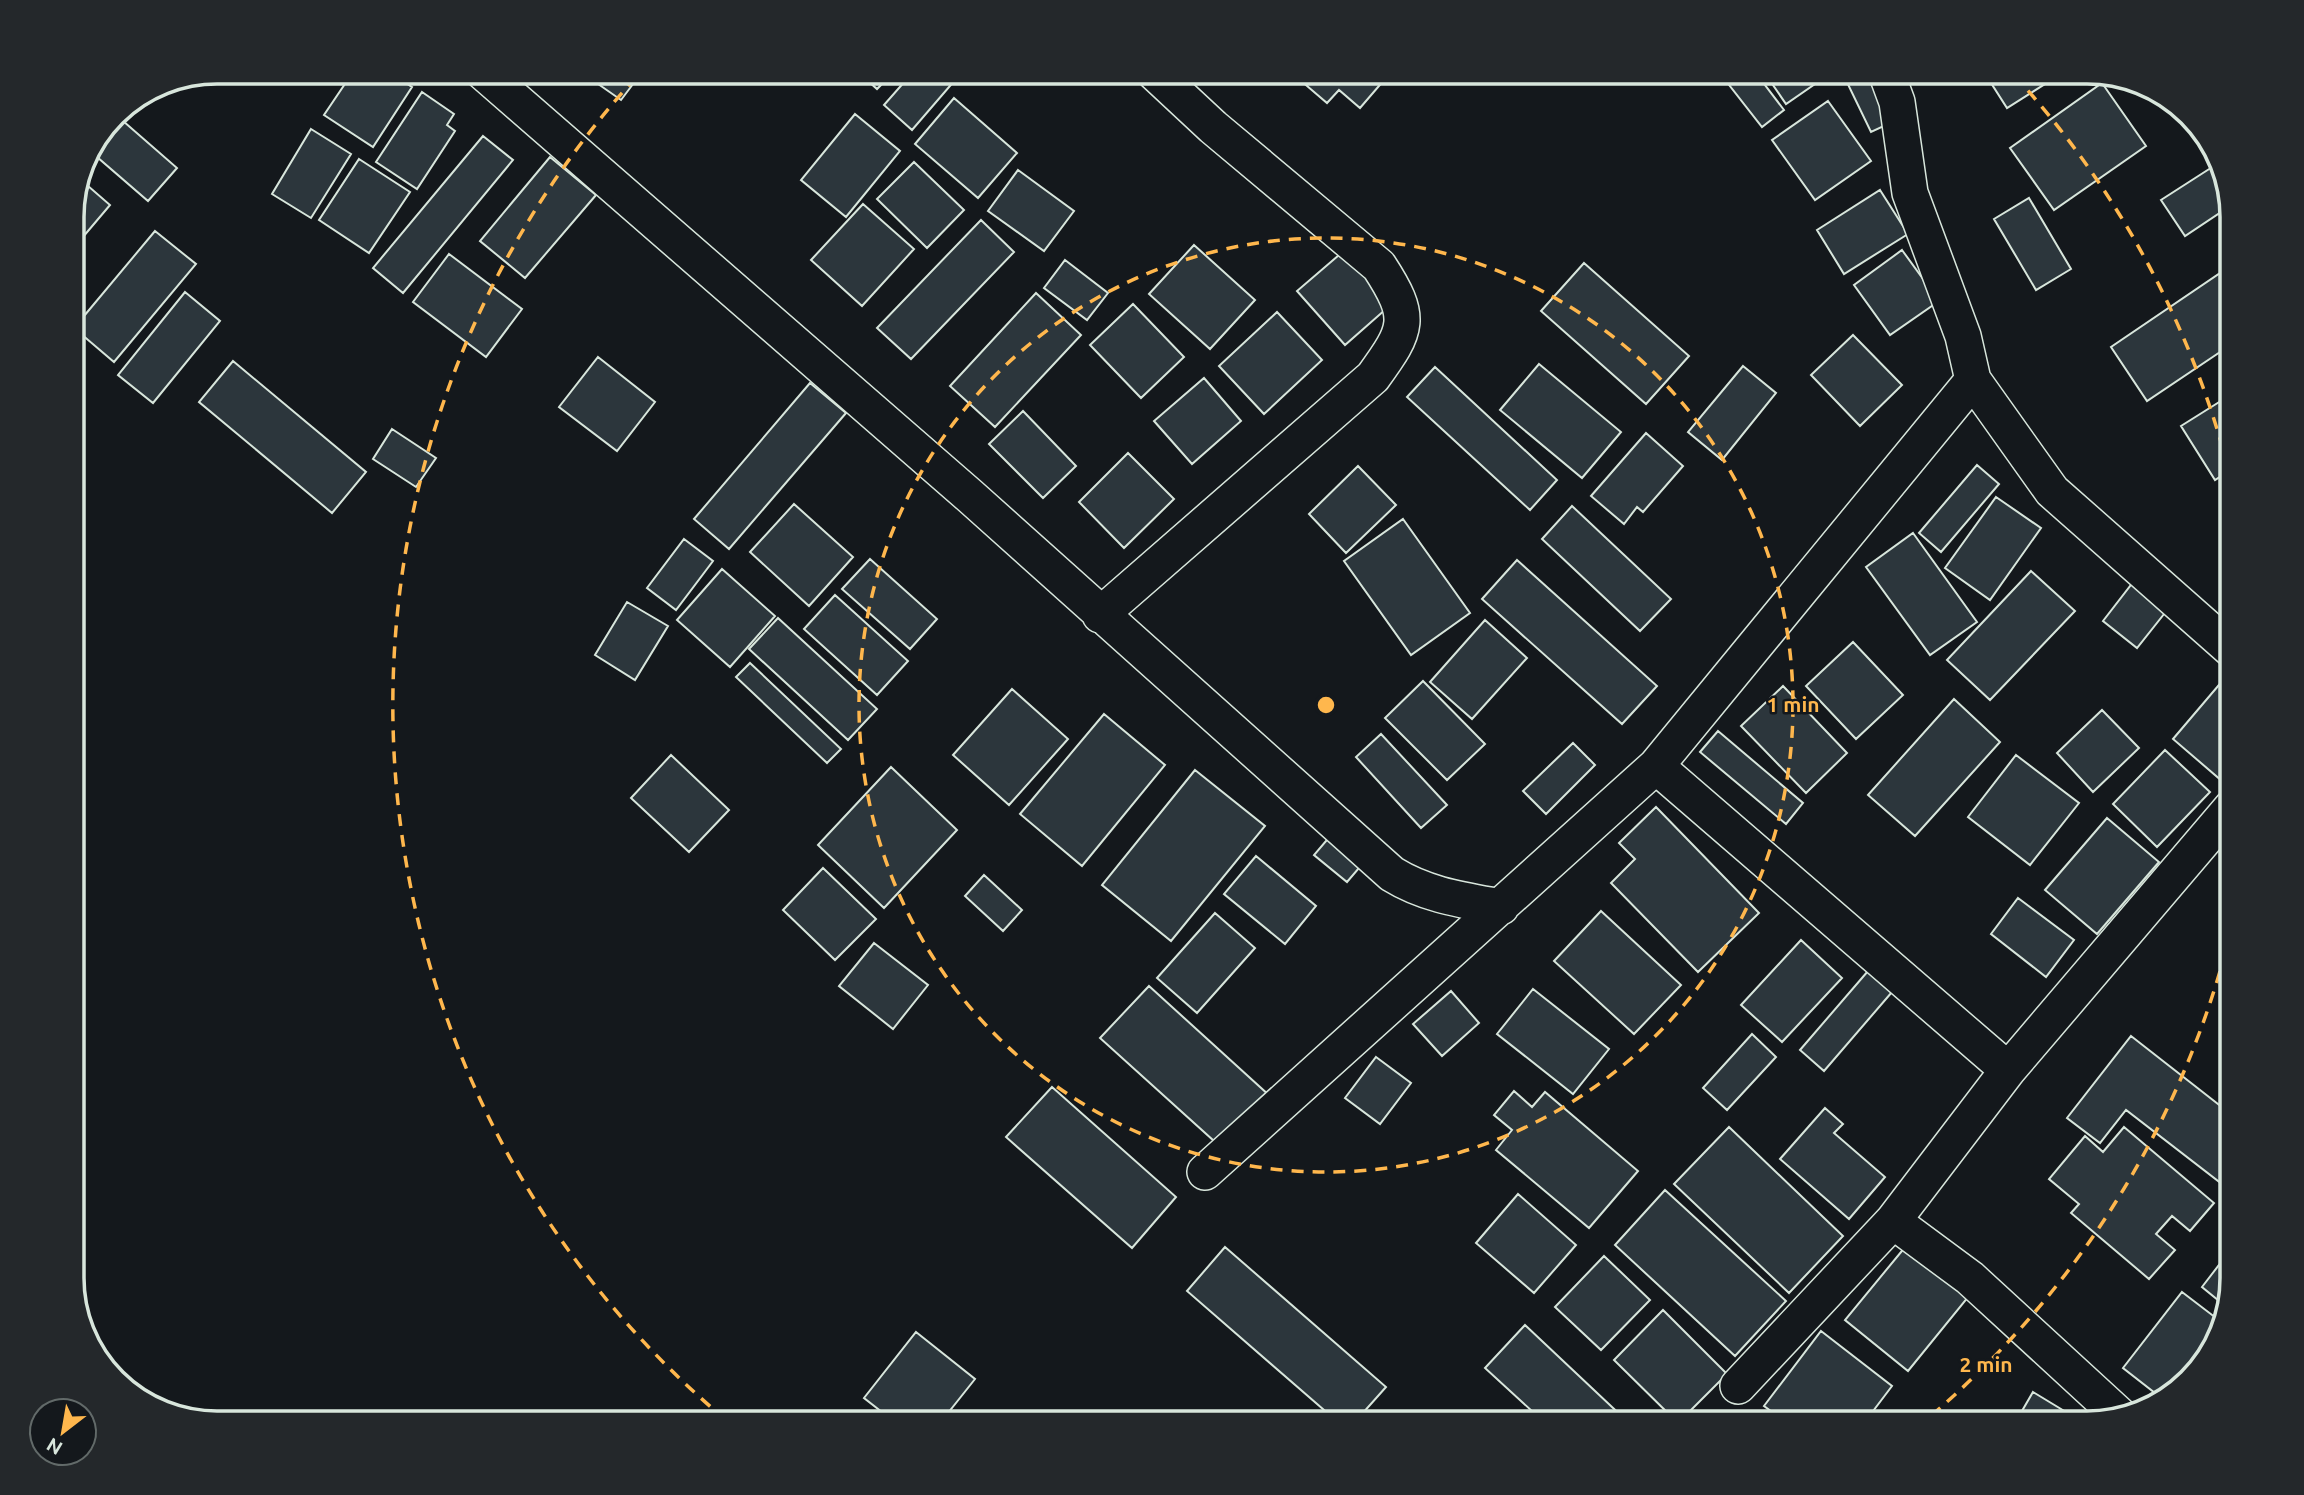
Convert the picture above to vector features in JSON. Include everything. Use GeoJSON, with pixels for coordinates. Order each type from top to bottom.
{"type":"FeatureCollection","features":[{"type":"Feature","properties":{"kind":"street"},"geometry":{"type":"LineString","coordinates":[[497,84],[949,478],[1392,874],[1413,887],[1440,896],[1501,907]]}},
{"type":"Feature","properties":{"kind":"street"},"geometry":{"type":"LineString","coordinates":[[1100,615],[1373,377],[1398,343],[1404,324],[1396,291],[1379,266],[1213,127],[1167,84]]}},
{"type":"Feature","properties":{"kind":"street"},"geometry":{"type":"LineString","coordinates":[[1891,84],[1898,102],[1910,193],[1963,336],[1973,380],[2052,491],[2220,639]]}},
{"type":"Feature","properties":{"kind":"street"},"geometry":{"type":"LineString","coordinates":[[1205,1172],[1656,766],[1973,380]]}},
{"type":"Feature","properties":{"kind":"street"},"geometry":{"type":"LineString","coordinates":[[1656,766],[2008,1070]]}},
{"type":"Feature","properties":{"kind":"street"},"geometry":{"type":"LineString","coordinates":[[1738,1386],[1894,1221],[2008,1070],[2220,821]]}},
{"type":"Feature","properties":{"kind":"street"},"geometry":{"type":"LineString","coordinates":[[1894,1221],[1970,1278],[2112,1408]]}},
{"type":"Feature","properties":{"kind":"building"},"geometry":{"type":"Polygon","coordinates":[[[345,84],[407,84],[412,87],[373,147],[324,115],[345,84]]]}},
{"type":"Feature","properties":{"kind":"building"},"geometry":{"type":"Polygon","coordinates":[[[598,84],[633,84],[621,100],[598,84]]]}},
{"type":"Feature","properties":{"kind":"building"},"geometry":{"type":"Polygon","coordinates":[[[902,84],[952,84],[912,130],[884,105],[902,84]]]}},
{"type":"Feature","properties":{"kind":"building"},"geometry":{"type":"Polygon","coordinates":[[[1305,84],[1381,84],[1360,108],[1339,90],[1327,103],[1305,84]]]}},
{"type":"Feature","properties":{"kind":"building"},"geometry":{"type":"Polygon","coordinates":[[[1728,84],[1764,84],[1784,110],[1762,127],[1728,84]]]}},
{"type":"Feature","properties":{"kind":"building"},"geometry":{"type":"Polygon","coordinates":[[[1772,84],[1815,84],[1786,104],[1772,84]]]}},
{"type":"Feature","properties":{"kind":"building"},"geometry":{"type":"Polygon","coordinates":[[[1848,84],[1882,84],[1899,119],[1871,132],[1848,84]]]}},
{"type":"Feature","properties":{"kind":"building"},"geometry":{"type":"Polygon","coordinates":[[[1992,84],[2045,84],[2007,108],[1992,84]]]}},
{"type":"Feature","properties":{"kind":"building"},"geometry":{"type":"Polygon","coordinates":[[[2100,85],[2103,85],[2146,146],[2054,210],[2010,148],[2100,85]]]}},
{"type":"Feature","properties":{"kind":"building"},"geometry":{"type":"Polygon","coordinates":[[[422,92],[454,114],[447,125],[455,131],[417,189],[376,162],[422,92]]]}},
{"type":"Feature","properties":{"kind":"building"},"geometry":{"type":"Polygon","coordinates":[[[954,98],[1017,153],[978,198],[915,144],[954,98]]]}},
{"type":"Feature","properties":{"kind":"building"},"geometry":{"type":"Polygon","coordinates":[[[1828,101],[1871,161],[1815,200],[1772,140],[1828,101]]]}},
{"type":"Feature","properties":{"kind":"building"},"geometry":{"type":"Polygon","coordinates":[[[855,114],[900,151],[846,217],[801,180],[855,114]]]}},
{"type":"Feature","properties":{"kind":"building"},"geometry":{"type":"Polygon","coordinates":[[[124,122],[177,168],[148,201],[98,158],[111,136],[124,122]]]}},
{"type":"Feature","properties":{"kind":"building"},"geometry":{"type":"Polygon","coordinates":[[[311,129],[351,154],[311,218],[272,194],[311,129]]]}},
{"type":"Feature","properties":{"kind":"building"},"geometry":{"type":"Polygon","coordinates":[[[483,136],[513,160],[403,293],[373,268],[483,136]]]}},
{"type":"Feature","properties":{"kind":"building"},"geometry":{"type":"Polygon","coordinates":[[[550,157],[596,195],[525,278],[480,241],[550,157]]]}},
{"type":"Feature","properties":{"kind":"building"},"geometry":{"type":"Polygon","coordinates":[[[359,159],[410,192],[369,253],[319,220],[359,159]]]}},
{"type":"Feature","properties":{"kind":"building"},"geometry":{"type":"Polygon","coordinates":[[[914,162],[964,210],[927,248],[877,199],[914,162]]]}},
{"type":"Feature","properties":{"kind":"building"},"geometry":{"type":"Polygon","coordinates":[[[2211,168],[2220,213],[2185,236],[2161,200],[2211,168]]]}},
{"type":"Feature","properties":{"kind":"building"},"geometry":{"type":"Polygon","coordinates":[[[1018,170],[1074,211],[1044,251],[988,211],[1018,170]]]}},
{"type":"Feature","properties":{"kind":"building"},"geometry":{"type":"Polygon","coordinates":[[[88,186],[110,205],[84,236],[84,208],[88,186]]]}},
{"type":"Feature","properties":{"kind":"building"},"geometry":{"type":"Polygon","coordinates":[[[1880,190],[1908,234],[1844,274],[1817,230],[1880,190]]]}},
{"type":"Feature","properties":{"kind":"building"},"geometry":{"type":"Polygon","coordinates":[[[2029,198],[2071,269],[2036,290],[1994,219],[2029,198]]]}},
{"type":"Feature","properties":{"kind":"building"},"geometry":{"type":"Polygon","coordinates":[[[863,204],[914,249],[862,306],[811,260],[863,204]]]}},
{"type":"Feature","properties":{"kind":"building"},"geometry":{"type":"Polygon","coordinates":[[[981,220],[1014,252],[911,359],[877,328],[981,220]]]}},
{"type":"Feature","properties":{"kind":"building"},"geometry":{"type":"Polygon","coordinates":[[[155,231],[196,264],[114,362],[84,336],[84,316],[155,231]]]}},
{"type":"Feature","properties":{"kind":"building"},"geometry":{"type":"Polygon","coordinates":[[[1194,245],[1255,300],[1210,349],[1149,294],[1194,245]]]}},
{"type":"Feature","properties":{"kind":"building"},"geometry":{"type":"Polygon","coordinates":[[[1346,249],[1394,302],[1345,345],[1297,291],[1346,249]]]}},
{"type":"Feature","properties":{"kind":"building"},"geometry":{"type":"Polygon","coordinates":[[[1902,250],[1939,301],[1890,335],[1854,285],[1902,250]]]}},
{"type":"Feature","properties":{"kind":"building"},"geometry":{"type":"Polygon","coordinates":[[[449,254],[522,309],[486,357],[413,302],[449,254]]]}},
{"type":"Feature","properties":{"kind":"building"},"geometry":{"type":"Polygon","coordinates":[[[1065,260],[1108,293],[1087,320],[1044,288],[1065,260]]]}},
{"type":"Feature","properties":{"kind":"building"},"geometry":{"type":"Polygon","coordinates":[[[1584,263],[1689,356],[1646,404],[1541,311],[1584,263]]]}},
{"type":"Feature","properties":{"kind":"building"},"geometry":{"type":"Polygon","coordinates":[[[2220,273],[2220,352],[2147,401],[2111,347],[2220,273]]]}},
{"type":"Feature","properties":{"kind":"building"},"geometry":{"type":"Polygon","coordinates":[[[185,292],[220,321],[153,403],[118,375],[185,292]]]}},
{"type":"Feature","properties":{"kind":"building"},"geometry":{"type":"Polygon","coordinates":[[[1036,293],[1081,335],[995,427],[950,386],[1036,293]]]}},
{"type":"Feature","properties":{"kind":"building"},"geometry":{"type":"Polygon","coordinates":[[[1133,304],[1184,357],[1141,398],[1090,345],[1133,304]]]}},
{"type":"Feature","properties":{"kind":"building"},"geometry":{"type":"Polygon","coordinates":[[[1277,312],[1322,360],[1264,414],[1219,366],[1277,312]]]}},
{"type":"Feature","properties":{"kind":"building"},"geometry":{"type":"Polygon","coordinates":[[[1853,335],[1902,385],[1860,426],[1811,375],[1853,335]]]}},
{"type":"Feature","properties":{"kind":"building"},"geometry":{"type":"Polygon","coordinates":[[[598,357],[655,402],[617,451],[559,407],[598,357]]]}},
{"type":"Feature","properties":{"kind":"building"},"geometry":{"type":"Polygon","coordinates":[[[233,361],[366,472],[332,513],[199,402],[233,361]]]}},
{"type":"Feature","properties":{"kind":"building"},"geometry":{"type":"Polygon","coordinates":[[[1539,364],[1621,432],[1582,478],[1500,410],[1539,364]]]}},
{"type":"Feature","properties":{"kind":"building"},"geometry":{"type":"Polygon","coordinates":[[[1743,366],[1776,393],[1722,460],[1688,432],[1743,366]]]}},
{"type":"Feature","properties":{"kind":"building"},"geometry":{"type":"Polygon","coordinates":[[[1435,367],[1557,480],[1530,510],[1407,397],[1435,367]]]}},
{"type":"Feature","properties":{"kind":"building"},"geometry":{"type":"Polygon","coordinates":[[[1204,378],[1241,421],[1192,464],[1154,421],[1204,378]]]}},
{"type":"Feature","properties":{"kind":"building"},"geometry":{"type":"Polygon","coordinates":[[[810,383],[846,413],[729,549],[694,519],[810,383]]]}},
{"type":"Feature","properties":{"kind":"building"},"geometry":{"type":"Polygon","coordinates":[[[2220,402],[2220,477],[2215,480],[2181,426],[2220,402]]]}},
{"type":"Feature","properties":{"kind":"building"},"geometry":{"type":"Polygon","coordinates":[[[1023,411],[1076,466],[1043,498],[989,444],[1023,411]]]}},
{"type":"Feature","properties":{"kind":"building"},"geometry":{"type":"Polygon","coordinates":[[[392,429],[436,458],[416,487],[373,459],[392,429]]]}},
{"type":"Feature","properties":{"kind":"building"},"geometry":{"type":"Polygon","coordinates":[[[1646,433],[1683,466],[1643,512],[1637,507],[1624,524],[1591,496],[1646,433]]]}},
{"type":"Feature","properties":{"kind":"building"},"geometry":{"type":"Polygon","coordinates":[[[1128,453],[1174,499],[1124,548],[1079,502],[1128,453]]]}},
{"type":"Feature","properties":{"kind":"building"},"geometry":{"type":"Polygon","coordinates":[[[1977,465],[1999,484],[1941,552],[1919,533],[1977,465]]]}},
{"type":"Feature","properties":{"kind":"building"},"geometry":{"type":"Polygon","coordinates":[[[1358,466],[1396,505],[1346,553],[1309,514],[1358,466]]]}},
{"type":"Feature","properties":{"kind":"building"},"geometry":{"type":"Polygon","coordinates":[[[1996,497],[2041,528],[1990,600],[1945,568],[1996,497]]]}},
{"type":"Feature","properties":{"kind":"building"},"geometry":{"type":"Polygon","coordinates":[[[794,504],[853,557],[809,606],[750,552],[794,504]]]}},
{"type":"Feature","properties":{"kind":"building"},"geometry":{"type":"Polygon","coordinates":[[[1572,506],[1671,599],[1640,631],[1542,539],[1572,506]]]}},
{"type":"Feature","properties":{"kind":"building"},"geometry":{"type":"Polygon","coordinates":[[[1403,519],[1470,613],[1411,655],[1344,561],[1403,519]]]}},
{"type":"Feature","properties":{"kind":"building"},"geometry":{"type":"Polygon","coordinates":[[[1913,533],[1977,622],[1930,655],[1866,567],[1913,533]]]}},
{"type":"Feature","properties":{"kind":"building"},"geometry":{"type":"Polygon","coordinates":[[[684,539],[713,561],[676,610],[647,588],[684,539]]]}},
{"type":"Feature","properties":{"kind":"building"},"geometry":{"type":"Polygon","coordinates":[[[870,559],[937,619],[910,649],[842,589],[870,559]]]}},
{"type":"Feature","properties":{"kind":"building"},"geometry":{"type":"Polygon","coordinates":[[[1517,560],[1657,686],[1622,724],[1482,599],[1517,560]]]}},
{"type":"Feature","properties":{"kind":"building"},"geometry":{"type":"Polygon","coordinates":[[[722,569],[775,616],[730,667],[677,620],[722,569]]]}},
{"type":"Feature","properties":{"kind":"building"},"geometry":{"type":"Polygon","coordinates":[[[2031,571],[2075,611],[1990,700],[1947,660],[2031,571]]]}},
{"type":"Feature","properties":{"kind":"building"},"geometry":{"type":"Polygon","coordinates":[[[2134,581],[2168,609],[2137,648],[2103,621],[2134,581]]]}},
{"type":"Feature","properties":{"kind":"building"},"geometry":{"type":"Polygon","coordinates":[[[835,595],[908,661],[877,695],[804,629],[835,595]]]}},
{"type":"Feature","properties":{"kind":"building"},"geometry":{"type":"Polygon","coordinates":[[[627,602],[668,626],[635,680],[595,655],[627,602]]]}},
{"type":"Feature","properties":{"kind":"building"},"geometry":{"type":"Polygon","coordinates":[[[778,618],[877,709],[848,740],[749,649],[778,618]]]}},
{"type":"Feature","properties":{"kind":"building"},"geometry":{"type":"Polygon","coordinates":[[[1485,620],[1527,658],[1472,719],[1430,682],[1485,620]]]}},
{"type":"Feature","properties":{"kind":"building"},"geometry":{"type":"Polygon","coordinates":[[[1853,642],[1903,695],[1856,739],[1806,686],[1853,642]]]}},
{"type":"Feature","properties":{"kind":"building"},"geometry":{"type":"Polygon","coordinates":[[[750,663],[841,749],[827,763],[736,677],[750,663]]]}},
{"type":"Feature","properties":{"kind":"building"},"geometry":{"type":"Polygon","coordinates":[[[1423,681],[1485,744],[1447,780],[1385,718],[1423,681]]]}},
{"type":"Feature","properties":{"kind":"building"},"geometry":{"type":"Polygon","coordinates":[[[2220,684],[2220,779],[2173,739],[2220,684]]]}},
{"type":"Feature","properties":{"kind":"building"},"geometry":{"type":"Polygon","coordinates":[[[1783,686],[1847,753],[1806,793],[1741,726],[1783,686]]]}},
{"type":"Feature","properties":{"kind":"building"},"geometry":{"type":"Polygon","coordinates":[[[1012,689],[1068,739],[1009,805],[953,755],[1012,689]]]}},
{"type":"Feature","properties":{"kind":"building"},"geometry":{"type":"Polygon","coordinates":[[[1954,699],[2000,742],[1915,836],[1868,795],[1954,699]]]}},
{"type":"Feature","properties":{"kind":"building"},"geometry":{"type":"Polygon","coordinates":[[[2102,710],[2139,748],[2093,792],[2057,753],[2102,710]]]}},
{"type":"Feature","properties":{"kind":"building"},"geometry":{"type":"Polygon","coordinates":[[[1104,714],[1165,765],[1082,866],[1020,814],[1104,714]]]}},
{"type":"Feature","properties":{"kind":"building"},"geometry":{"type":"Polygon","coordinates":[[[1718,731],[1803,803],[1786,824],[1700,752],[1718,731]]]}},
{"type":"Feature","properties":{"kind":"building"},"geometry":{"type":"Polygon","coordinates":[[[1381,734],[1447,805],[1421,828],[1356,757],[1381,734]]]}},
{"type":"Feature","properties":{"kind":"building"},"geometry":{"type":"Polygon","coordinates":[[[1573,743],[1595,765],[1546,814],[1523,791],[1573,743]]]}},
{"type":"Feature","properties":{"kind":"building"},"geometry":{"type":"Polygon","coordinates":[[[2165,750],[2210,792],[2157,847],[2113,804],[2165,750]]]}},
{"type":"Feature","properties":{"kind":"building"},"geometry":{"type":"Polygon","coordinates":[[[671,755],[729,810],[689,852],[631,798],[671,755]]]}},
{"type":"Feature","properties":{"kind":"building"},"geometry":{"type":"Polygon","coordinates":[[[2016,755],[2079,803],[2030,865],[1968,817],[2016,755]]]}},
{"type":"Feature","properties":{"kind":"building"},"geometry":{"type":"Polygon","coordinates":[[[891,767],[957,830],[884,908],[818,845],[891,767]]]}},
{"type":"Feature","properties":{"kind":"building"},"geometry":{"type":"Polygon","coordinates":[[[1195,770],[1265,826],[1171,941],[1102,885],[1195,770]]]}},
{"type":"Feature","properties":{"kind":"building"},"geometry":{"type":"Polygon","coordinates":[[[1656,807],[1759,913],[1698,972],[1611,883],[1635,859],[1619,843],[1656,807]]]}},
{"type":"Feature","properties":{"kind":"building"},"geometry":{"type":"Polygon","coordinates":[[[2107,818],[2159,862],[2097,934],[2045,890],[2107,818]]]}},
{"type":"Feature","properties":{"kind":"building"},"geometry":{"type":"Polygon","coordinates":[[[1332,834],[1365,861],[1347,882],[1314,855],[1332,834]]]}},
{"type":"Feature","properties":{"kind":"building"},"geometry":{"type":"Polygon","coordinates":[[[1256,856],[1316,906],[1285,944],[1224,894],[1256,856]]]}},
{"type":"Feature","properties":{"kind":"building"},"geometry":{"type":"Polygon","coordinates":[[[823,868],[876,919],[835,960],[783,910],[823,868]]]}},
{"type":"Feature","properties":{"kind":"building"},"geometry":{"type":"Polygon","coordinates":[[[984,875],[1022,910],[1003,931],[965,896],[984,875]]]}},
{"type":"Feature","properties":{"kind":"building"},"geometry":{"type":"Polygon","coordinates":[[[2018,898],[2074,940],[2046,977],[1991,934],[2018,898]]]}},
{"type":"Feature","properties":{"kind":"building"},"geometry":{"type":"Polygon","coordinates":[[[1601,911],[1681,985],[1634,1034],[1554,961],[1601,911]]]}},
{"type":"Feature","properties":{"kind":"building"},"geometry":{"type":"Polygon","coordinates":[[[1215,913],[1255,948],[1197,1013],[1157,978],[1215,913]]]}},
{"type":"Feature","properties":{"kind":"building"},"geometry":{"type":"Polygon","coordinates":[[[1801,940],[1842,978],[1782,1042],[1741,1005],[1801,940]]]}},
{"type":"Feature","properties":{"kind":"building"},"geometry":{"type":"Polygon","coordinates":[[[874,943],[928,985],[893,1029],[839,986],[874,943]]]}},
{"type":"Feature","properties":{"kind":"building"},"geometry":{"type":"Polygon","coordinates":[[[1868,971],[1892,992],[1824,1071],[1800,1050],[1868,971]]]}},
{"type":"Feature","properties":{"kind":"building"},"geometry":{"type":"Polygon","coordinates":[[[1149,986],[1271,1097],[1224,1150],[1100,1038],[1149,986]]]}},
{"type":"Feature","properties":{"kind":"building"},"geometry":{"type":"Polygon","coordinates":[[[1533,989],[1609,1049],[1573,1094],[1497,1034],[1533,989]]]}},
{"type":"Feature","properties":{"kind":"building"},"geometry":{"type":"Polygon","coordinates":[[[1451,991],[1479,1023],[1442,1056],[1413,1024],[1451,991]]]}},
{"type":"Feature","properties":{"kind":"building"},"geometry":{"type":"Polygon","coordinates":[[[1752,1034],[1776,1057],[1727,1110],[1703,1088],[1752,1034]]]}},
{"type":"Feature","properties":{"kind":"building"},"geometry":{"type":"Polygon","coordinates":[[[2131,1036],[2220,1106],[2220,1182],[2126,1110],[2100,1143],[2067,1118],[2131,1036]]]}},
{"type":"Feature","properties":{"kind":"building"},"geometry":{"type":"Polygon","coordinates":[[[1376,1057],[1411,1083],[1380,1124],[1345,1098],[1376,1057]]]}},
{"type":"Feature","properties":{"kind":"building"},"geometry":{"type":"Polygon","coordinates":[[[1052,1087],[1176,1197],[1132,1248],[1006,1137],[1052,1087]]]}},
{"type":"Feature","properties":{"kind":"building"},"geometry":{"type":"Polygon","coordinates":[[[1514,1091],[1532,1107],[1545,1092],[1638,1171],[1589,1228],[1496,1150],[1512,1130],[1494,1115],[1514,1091]]]}},
{"type":"Feature","properties":{"kind":"building"},"geometry":{"type":"Polygon","coordinates":[[[1825,1108],[1843,1124],[1834,1133],[1885,1177],[1849,1219],[1780,1159],[1825,1108]]]}},
{"type":"Feature","properties":{"kind":"building"},"geometry":{"type":"Polygon","coordinates":[[[1729,1127],[1843,1236],[1789,1293],[1674,1184],[1729,1127]]]}},
{"type":"Feature","properties":{"kind":"building"},"geometry":{"type":"Polygon","coordinates":[[[2124,1127],[2214,1203],[2190,1231],[2172,1216],[2156,1234],[2175,1250],[2149,1279],[2071,1213],[2079,1204],[2049,1179],[2085,1136],[2103,1152],[2124,1127]]]}},
{"type":"Feature","properties":{"kind":"building"},"geometry":{"type":"Polygon","coordinates":[[[1665,1190],[1786,1301],[1735,1356],[1615,1245],[1665,1190]]]}},
{"type":"Feature","properties":{"kind":"building"},"geometry":{"type":"Polygon","coordinates":[[[1518,1194],[1576,1245],[1534,1293],[1476,1243],[1518,1194]]]}},
{"type":"Feature","properties":{"kind":"building"},"geometry":{"type":"Polygon","coordinates":[[[1906,1246],[1969,1296],[1908,1371],[1845,1320],[1906,1246]]]}},
{"type":"Feature","properties":{"kind":"building"},"geometry":{"type":"Polygon","coordinates":[[[1225,1247],[1386,1387],[1365,1411],[1325,1411],[1187,1291],[1225,1247]]]}},
{"type":"Feature","properties":{"kind":"building"},"geometry":{"type":"Polygon","coordinates":[[[1604,1256],[1650,1300],[1601,1350],[1555,1307],[1604,1256]]]}},
{"type":"Feature","properties":{"kind":"building"},"geometry":{"type":"Polygon","coordinates":[[[2220,1264],[2218,1300],[2202,1287],[2220,1264]]]}},
{"type":"Feature","properties":{"kind":"building"},"geometry":{"type":"Polygon","coordinates":[[[2182,1292],[2214,1316],[2198,1352],[2175,1378],[2161,1389],[2154,1393],[2123,1368],[2182,1292]]]}},
{"type":"Feature","properties":{"kind":"building"},"geometry":{"type":"Polygon","coordinates":[[[1663,1310],[1727,1374],[1690,1411],[1666,1411],[1614,1360],[1663,1310]]]}},
{"type":"Feature","properties":{"kind":"building"},"geometry":{"type":"Polygon","coordinates":[[[1525,1325],[1616,1411],[1532,1411],[1485,1368],[1525,1325]]]}},
{"type":"Feature","properties":{"kind":"building"},"geometry":{"type":"Polygon","coordinates":[[[1821,1331],[1892,1386],[1873,1411],[1771,1411],[1764,1406],[1821,1331]]]}},
{"type":"Feature","properties":{"kind":"building"},"geometry":{"type":"Polygon","coordinates":[[[916,1332],[975,1379],[950,1411],[881,1411],[864,1398],[916,1332]]]}},
{"type":"Feature","properties":{"kind":"building"},"geometry":{"type":"Polygon","coordinates":[[[2033,1392],[2064,1411],[2022,1411],[2033,1392]]]}}]}
